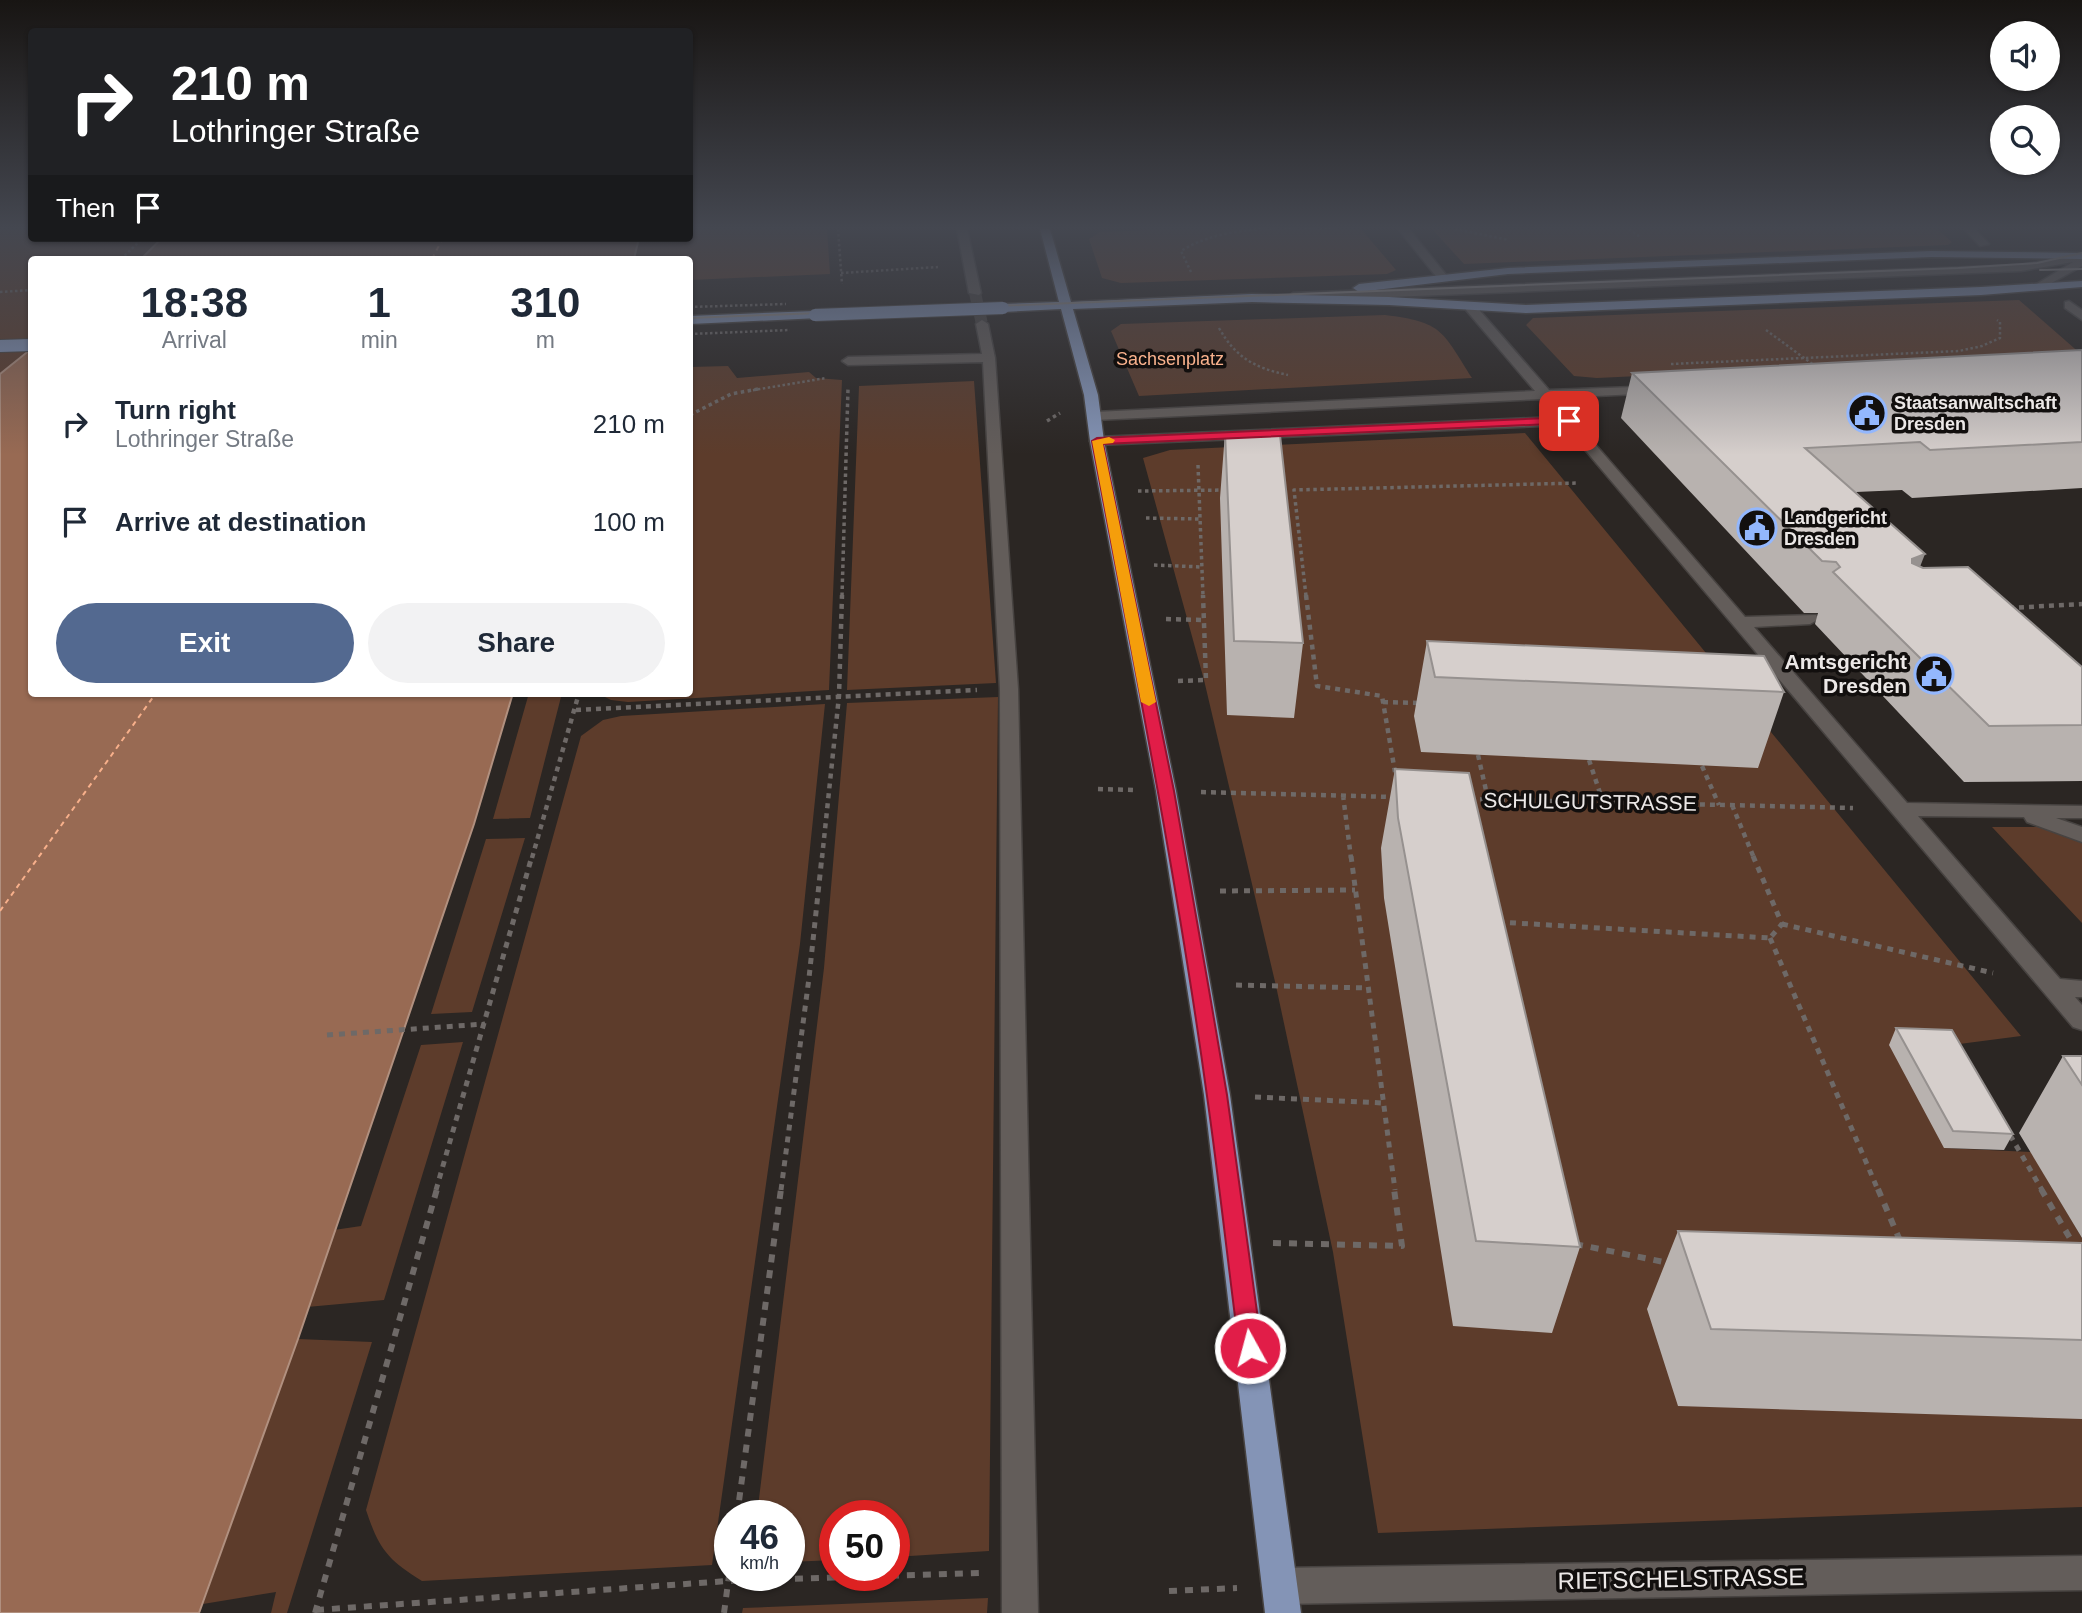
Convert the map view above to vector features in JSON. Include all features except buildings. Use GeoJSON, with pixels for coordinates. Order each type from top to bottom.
{"type":"FeatureCollection","features":[{"type":"Feature","properties":{"kind":"main road"},"geometry":{"type":"LineString","coordinates":[[693,320],[1107,304]]}},
{"type":"Feature","properties":{"kind":"main road"},"geometry":{"type":"LineString","coordinates":[[1433,304],[1469,307],[1591,307],[1652,304]]}},
{"type":"Feature","properties":{"kind":"main road"},"geometry":{"type":"LineString","coordinates":[[1067,306],[1095,416],[1097,441],[1166,791],[1199,984],[1237,1242],[1281,1599]]}},
{"type":"Feature","properties":{"kind":"main road"},"geometry":{"type":"LineString","coordinates":[[0,346],[28,345]]}},
{"type":"Feature","properties":{"kind":"street"},"geometry":{"type":"LineString","coordinates":[[2069,305],[2082,316]]}},
{"type":"Feature","properties":{"kind":"street"},"geometry":{"type":"LineString","coordinates":[[1469,307],[2082,1021]]}},
{"type":"Feature","properties":{"kind":"street"},"geometry":{"type":"LineString","coordinates":[[982,324],[989,358],[1009,689],[1020,1613]]}},
{"type":"Feature","properties":{"kind":"street"},"geometry":{"type":"LineString","coordinates":[[848,367],[989,358]]}},
{"type":"Feature","properties":{"kind":"street"},"geometry":{"type":"LineString","coordinates":[[1095,416],[1670,389]]}},
{"type":"Feature","properties":{"kind":"street"},"geometry":{"type":"LineString","coordinates":[[1097,441],[1569,421]]}},
{"type":"Feature","properties":{"kind":"street"},"geometry":{"type":"LineString","coordinates":[[1741,622],[1810,618]]}},
{"type":"Feature","properties":{"kind":"street"},"geometry":{"type":"LineString","coordinates":[[1901,809],[2082,812]]}},
{"type":"Feature","properties":{"kind":"street"},"geometry":{"type":"LineString","coordinates":[[2018,811],[2082,835]]}},
{"type":"Feature","properties":{"kind":"street"},"geometry":{"type":"LineString","coordinates":[[2053,987],[2082,989]]}},
{"type":"Feature","properties":{"kind":"street","name":"RIETSCHELSTRASSE"},"geometry":{"type":"LineString","coordinates":[[1281,1599],[2082,1573]]}},
{"type":"Feature","properties":{"kind":"path"},"geometry":{"type":"LineString","coordinates":[[1668,364],[1959,351],[1982,346],[2000,338],[2000,322],[1991,316]]}},
{"type":"Feature","properties":{"kind":"path"},"geometry":{"type":"LineString","coordinates":[[1214,319],[1231,351],[1246,362],[1292,375]]}},
{"type":"Feature","properties":{"kind":"path"},"geometry":{"type":"LineString","coordinates":[[1759,325],[1824,373]]}},
{"type":"Feature","properties":{"kind":"path"},"geometry":{"type":"LineString","coordinates":[[1959,351],[1968,357]]}},
{"type":"Feature","properties":{"kind":"path"},"geometry":{"type":"LineString","coordinates":[[693,413],[731,394],[798,384],[848,367],[839,696],[809,978],[739,1500]]}},
{"type":"Feature","properties":{"kind":"path"},"geometry":{"type":"LineString","coordinates":[[1397,783],[1382,696],[1317,686],[1294,490],[1621,482]]}},
{"type":"Feature","properties":{"kind":"path"},"geometry":{"type":"LineString","coordinates":[[1108,491],[1240,490]]}},
{"type":"Feature","properties":{"kind":"path"},"geometry":{"type":"LineString","coordinates":[[1145,682],[1206,680],[1199,491]]}},
{"type":"Feature","properties":{"kind":"path"},"geometry":{"type":"LineString","coordinates":[[1114,518],[1200,519]]}},
{"type":"Feature","properties":{"kind":"path"},"geometry":{"type":"LineString","coordinates":[[1122,565],[1202,567]]}},
{"type":"Feature","properties":{"kind":"path"},"geometry":{"type":"LineString","coordinates":[[2003,608],[2082,604]]}},
{"type":"Feature","properties":{"kind":"path"},"geometry":{"type":"LineString","coordinates":[[576,710],[1009,689]]}},
{"type":"Feature","properties":{"kind":"path"},"geometry":{"type":"LineString","coordinates":[[578,697],[316,1611],[714,1582]]}},
{"type":"Feature","properties":{"kind":"path"},"geometry":{"type":"LineString","coordinates":[[1383,702],[1424,703]]}},
{"type":"Feature","properties":{"kind":"path"},"geometry":{"type":"LineString","coordinates":[[1478,755],[1488,799]]}},
{"type":"Feature","properties":{"kind":"path"},"geometry":{"type":"LineString","coordinates":[[1589,760],[1603,802]]}},
{"type":"Feature","properties":{"kind":"path"},"geometry":{"type":"LineString","coordinates":[[1702,766],[1719,805]]}},
{"type":"Feature","properties":{"kind":"path"},"geometry":{"type":"LineString","coordinates":[[1098,789],[1400,797]]}},
{"type":"Feature","properties":{"kind":"path"},"geometry":{"type":"LineString","coordinates":[[1237,1242],[1402,1246],[1343,795]]}},
{"type":"Feature","properties":{"kind":"path","name":"SCHULGUTSTRASSE"},"geometry":{"type":"LineString","coordinates":[[1468,811],[1465,799],[1901,809]]}},
{"type":"Feature","properties":{"kind":"path"},"geometry":{"type":"LineString","coordinates":[[1732,806],[1783,924]]}},
{"type":"Feature","properties":{"kind":"path"},"geometry":{"type":"LineString","coordinates":[[1183,891],[1355,890]]}},
{"type":"Feature","properties":{"kind":"path"},"geometry":{"type":"LineString","coordinates":[[1492,909],[1498,935]]}},
{"type":"Feature","properties":{"kind":"path"},"geometry":{"type":"LineString","coordinates":[[1495,922],[1770,938]]}},
{"type":"Feature","properties":{"kind":"path"},"geometry":{"type":"LineString","coordinates":[[1770,938],[1783,924]]}},
{"type":"Feature","properties":{"kind":"path"},"geometry":{"type":"LineString","coordinates":[[1783,924],[2053,987]]}},
{"type":"Feature","properties":{"kind":"path"},"geometry":{"type":"LineString","coordinates":[[1770,938],[1907,1255]]}},
{"type":"Feature","properties":{"kind":"path"},"geometry":{"type":"LineString","coordinates":[[1199,984],[1368,988]]}},
{"type":"Feature","properties":{"kind":"path"},"geometry":{"type":"LineString","coordinates":[[327,1035],[485,1024]]}},
{"type":"Feature","properties":{"kind":"path"},"geometry":{"type":"LineString","coordinates":[[1217,1095],[1383,1103]]}},
{"type":"Feature","properties":{"kind":"path"},"geometry":{"type":"LineString","coordinates":[[2006,1129],[2075,1247]]}},
{"type":"Feature","properties":{"kind":"path"},"geometry":{"type":"LineString","coordinates":[[1570,1242],[1678,1265]]}},
{"type":"Feature","properties":{"kind":"path"},"geometry":{"type":"LineString","coordinates":[[805,1579],[1020,1572]]}},
{"type":"Feature","properties":{"kind":"path"},"geometry":{"type":"LineString","coordinates":[[723,1613],[726,1591]]}},
{"type":"Feature","properties":{"kind":"path"},"geometry":{"type":"LineString","coordinates":[[1169,1591],[1281,1599]]}},
{"type":"Feature","properties":{"kind":"green space"},"geometry":{"type":"Polygon","coordinates":[[[0,304],[28,304],[28,351],[0,374],[0,304]]]}},
{"type":"Feature","properties":{"kind":"green space"},"geometry":{"type":"Polygon","coordinates":[[[1904,304],[2024,304],[2082,355],[1597,378],[1574,376],[1526,325],[1533,318],[1904,304]]]}},
{"type":"Feature","properties":{"kind":"green space","name":"Sachsenplatz"},"geometry":{"type":"Polygon","coordinates":[[[1385,315],[1419,321],[1439,332],[1447,339],[1472,378],[1139,396],[1111,331],[1121,324],[1385,315]]]}},
{"type":"Feature","properties":{"kind":"green space"},"geometry":{"type":"Polygon","coordinates":[[[728,366],[737,378],[809,372],[816,378],[842,380],[829,690],[628,702],[605,697],[693,697],[693,367],[728,366]]]}},
{"type":"Feature","properties":{"kind":"green space"},"geometry":{"type":"Polygon","coordinates":[[[974,381],[996,683],[847,690],[859,386],[974,381]]]}},
{"type":"Feature","properties":{"kind":"green space"},"geometry":{"type":"Polygon","coordinates":[[[1525,433],[2021,1036],[1944,1046],[1944,1148],[2031,1152],[2082,1238],[2082,1507],[1378,1533],[1333,1252],[1276,986],[1204,680],[1143,458],[1170,450],[1525,433]]]}},
{"type":"Feature","properties":{"kind":"green space"},"geometry":{"type":"Polygon","coordinates":[[[528,697],[561,697],[530,818],[493,819],[528,697]]]}},
{"type":"Feature","properties":{"kind":"green space"},"geometry":{"type":"Polygon","coordinates":[[[998,697],[989,1551],[910,1556],[910,1500],[819,1500],[819,1561],[805,1561],[805,1500],[759,1500],[824,968],[847,703],[998,697]]]}},
{"type":"Feature","properties":{"kind":"green space"},"geometry":{"type":"Polygon","coordinates":[[[825,704],[800,944],[721,1500],[714,1500],[712,1565],[422,1581],[400,1566],[386,1552],[375,1534],[366,1510],[581,736],[603,720],[621,716],[825,704]]]}},
{"type":"Feature","properties":{"kind":"green space"},"geometry":{"type":"Polygon","coordinates":[[[1992,827],[2082,827],[2082,923],[1992,827]]]}},
{"type":"Feature","properties":{"kind":"green space"},"geometry":{"type":"Polygon","coordinates":[[[525,838],[472,1012],[431,1014],[486,839],[525,838]]]}},
{"type":"Feature","properties":{"kind":"green space"},"geometry":{"type":"Polygon","coordinates":[[[463,1042],[384,1300],[307,1307],[334,1230],[361,1226],[421,1045],[463,1042]]]}},
{"type":"Feature","properties":{"kind":"green space"},"geometry":{"type":"Polygon","coordinates":[[[298,1339],[372,1342],[287,1613],[271,1613],[276,1592],[203,1604],[298,1339]]]}},
{"type":"Feature","properties":{"kind":"green space"},"geometry":{"type":"Polygon","coordinates":[[[988,1598],[987,1613],[742,1613],[743,1608],[988,1598]]]}},
{"type":"Feature","properties":{"kind":"shaded area"},"geometry":{"type":"Polygon","coordinates":[[[28,351],[28,697],[512,697],[474,824],[401,1038],[298,1339],[199,1613],[0,1613],[0,374],[28,351]]]}},
{"type":"Feature","properties":{"kind":"ferry route"},"geometry":{"type":"LineString","coordinates":[[0,911],[153,697]]}},
{"type":"Feature","properties":{"kind":"tunnel"},"geometry":{"type":"LineString","coordinates":[[978,304],[982,324]]}},
{"type":"Feature","properties":{"kind":"tram line"},"geometry":{"type":"LineString","coordinates":[[693,318],[1038,304]]}},
{"type":"Feature","properties":{"kind":"tram line"},"geometry":{"type":"LineString","coordinates":[[0,349],[28,348]]}},
{"type":"Feature","properties":{"kind":"slow traffic"},"geometry":{"type":"LineString","coordinates":[[1109,440],[1097,441],[1149,702]]}},
{"type":"Feature","properties":{"kind":"place","name":"Staatsanwaltschaft Dresden"},"geometry":{"type":"Point","coordinates":[1867,413]}},
{"type":"Feature","properties":{"kind":"place","name":"Landgericht Dresden"},"geometry":{"type":"Point","coordinates":[1757,528]}},
{"type":"Feature","properties":{"kind":"place","name":"Amtsgericht Dresden"},"geometry":{"type":"Point","coordinates":[1934,674]}},
{"type":"Feature","properties":{"kind":"route"},"geometry":{"type":"LineString","coordinates":[[1250,1348],[1217,1095],[1199,984],[1166,791],[1097,441],[1569,421]]}}]}
